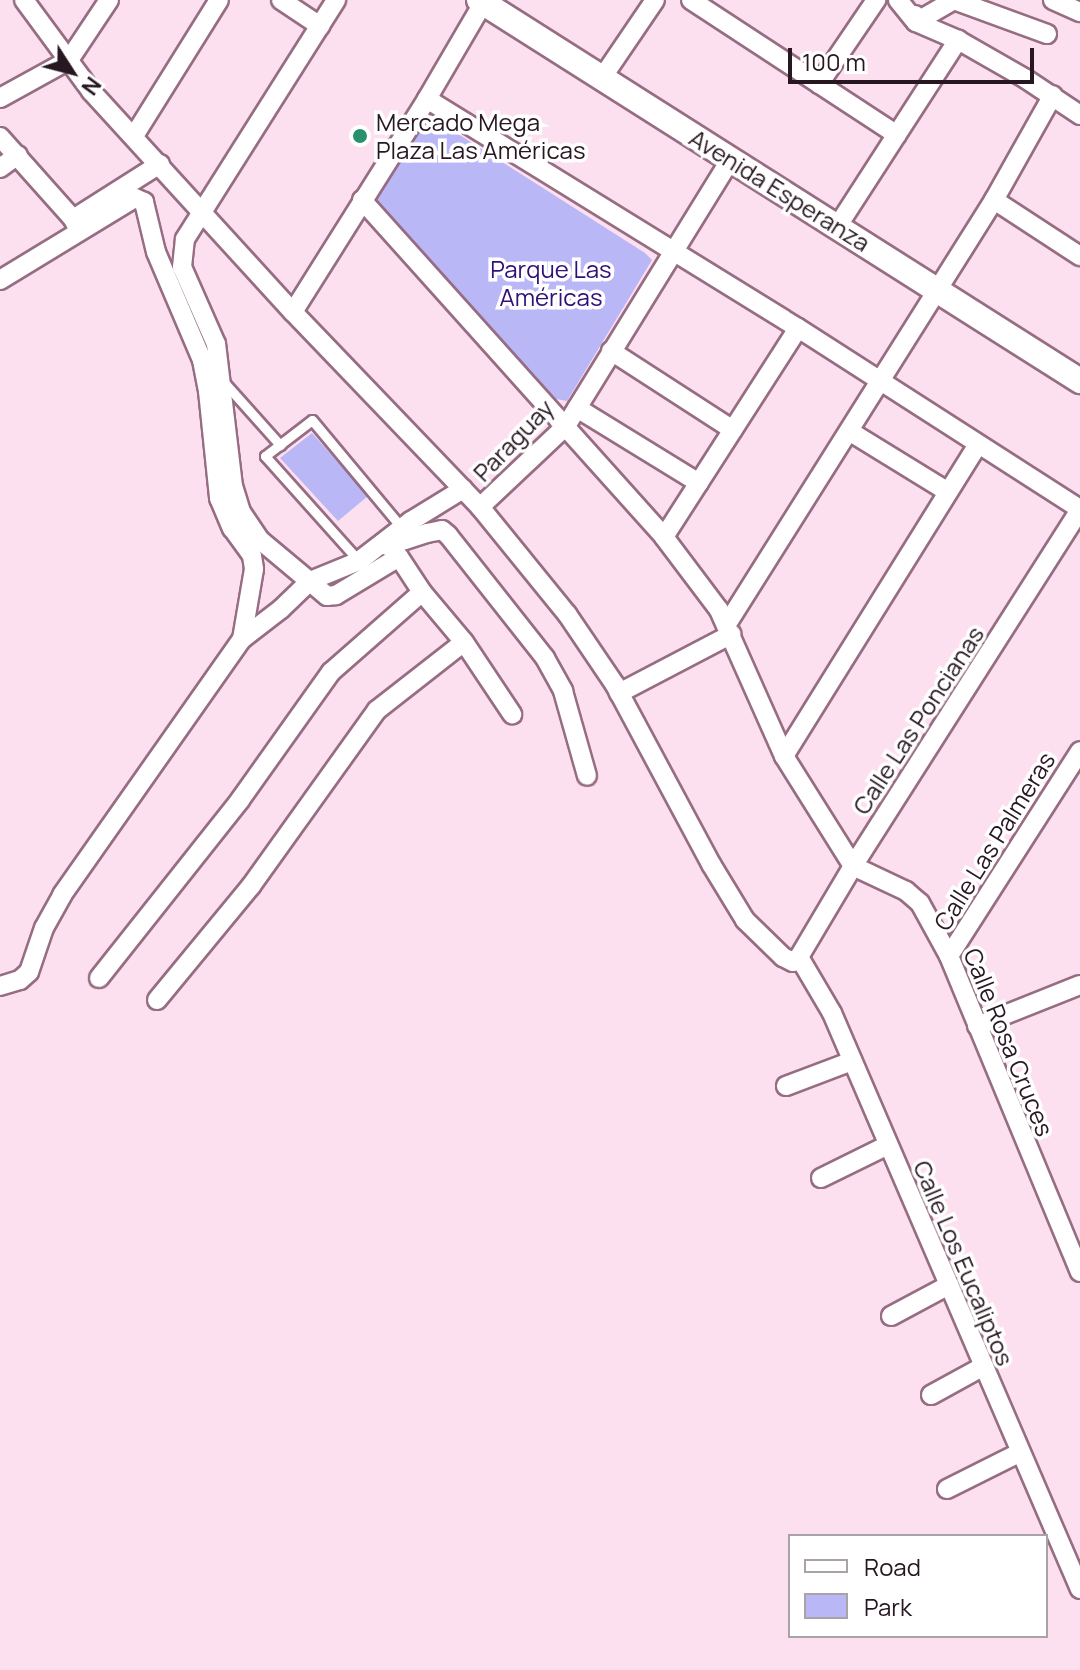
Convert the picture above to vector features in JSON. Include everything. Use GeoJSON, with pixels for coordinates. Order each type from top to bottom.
{"type":"FeatureCollection","features":[{"type":"Feature","properties":{"kind":"street"},"geometry":{"type":"LineString","coordinates":[[24,0],[78,75],[293,312],[480,507],[567,614],[619,693],[745,920],[783,957],[793,962],[799,957]]}},
{"type":"Feature","properties":{"kind":"street"},"geometry":{"type":"LineString","coordinates":[[0,98],[69,60],[109,0]]}},
{"type":"Feature","properties":{"kind":"street"},"geometry":{"type":"LineString","coordinates":[[134,136],[219,0]]}},
{"type":"Feature","properties":{"kind":"street"},"geometry":{"type":"LineString","coordinates":[[281,0],[320,26]]}},
{"type":"Feature","properties":{"kind":"street"},"geometry":{"type":"LineString","coordinates":[[336,0],[185,239],[182,267],[216,344],[233,486],[241,512],[260,540],[331,597],[399,557],[422,592],[464,642],[512,714]]}},
{"type":"Feature","properties":{"kind":"street"},"geometry":{"type":"LineString","coordinates":[[602,78],[655,0]]}},
{"type":"Feature","properties":{"kind":"street"},"geometry":{"type":"LineString","coordinates":[[691,0],[897,135]]}},
{"type":"Feature","properties":{"kind":"street"},"geometry":{"type":"LineString","coordinates":[[819,84],[876,0]]}},
{"type":"Feature","properties":{"kind":"street"},"geometry":{"type":"LineString","coordinates":[[898,0],[916,22],[958,40],[1053,95],[1080,115]]}},
{"type":"Feature","properties":{"kind":"street"},"geometry":{"type":"LineString","coordinates":[[913,0],[916,22]]}},
{"type":"Feature","properties":{"kind":"street"},"geometry":{"type":"LineString","coordinates":[[916,22],[953,0],[1047,34]]}},
{"type":"Feature","properties":{"kind":"street"},"geometry":{"type":"LineString","coordinates":[[1053,0],[1080,12]]}},
{"type":"Feature","properties":{"kind":"street"},"geometry":{"type":"LineString","coordinates":[[293,312],[427,99],[481,1]]}},
{"type":"Feature","properties":{"kind":"street","name":"Avenida Esperanza"},"geometry":{"type":"LineString","coordinates":[[481,1],[1080,381]]}},
{"type":"Feature","properties":{"kind":"street"},"geometry":{"type":"LineString","coordinates":[[837,227],[958,40]]}},
{"type":"Feature","properties":{"kind":"street"},"geometry":{"type":"LineString","coordinates":[[619,693],[730,629],[849,431],[994,200],[1053,95]]}},
{"type":"Feature","properties":{"kind":"street"},"geometry":{"type":"LineString","coordinates":[[427,99],[798,328],[879,383],[1080,509]]}},
{"type":"Feature","properties":{"kind":"street"},"geometry":{"type":"LineString","coordinates":[[0,137],[76,225]]}},
{"type":"Feature","properties":{"kind":"street"},"geometry":{"type":"LineString","coordinates":[[0,168],[18,155]]}},
{"type":"Feature","properties":{"kind":"street","name":"Paraguay"},"geometry":{"type":"LineString","coordinates":[[480,507],[566,426],[671,251],[731,159]]}},
{"type":"Feature","properties":{"kind":"street"},"geometry":{"type":"LineString","coordinates":[[0,280],[160,164]]}},
{"type":"Feature","properties":{"kind":"street"},"geometry":{"type":"LineString","coordinates":[[76,225],[135,198],[144,202],[156,252],[202,360],[219,498],[232,528],[252,556],[254,569],[242,639]]}},
{"type":"Feature","properties":{"kind":"street"},"geometry":{"type":"LineString","coordinates":[[362,200],[664,537],[730,629],[784,756],[853,866]]}},
{"type":"Feature","properties":{"kind":"street"},"geometry":{"type":"LineString","coordinates":[[994,200],[1080,256]]}},
{"type":"Feature","properties":{"kind":"street"},"geometry":{"type":"LineString","coordinates":[[664,537],[798,328]]}},
{"type":"Feature","properties":{"kind":"street"},"geometry":{"type":"LineString","coordinates":[[611,351],[733,430]]}},
{"type":"Feature","properties":{"kind":"street"},"geometry":{"type":"LineString","coordinates":[[577,408],[699,483]]}},
{"type":"Feature","properties":{"kind":"street"},"geometry":{"type":"LineString","coordinates":[[849,431],[948,492]]}},
{"type":"Feature","properties":{"kind":"street"},"geometry":{"type":"LineString","coordinates":[[784,756],[978,444]]}},
{"type":"Feature","properties":{"kind":"street"},"geometry":{"type":"LineString","coordinates":[[0,986],[20,980],[29,972],[44,928],[62,895],[242,639],[281,609],[310,581],[359,561],[380,548],[402,528],[463,489]]}},
{"type":"Feature","properties":{"kind":"street","name":"Calle Las Poncianas"},"geometry":{"type":"LineString","coordinates":[[799,957],[853,866],[1080,509]]}},
{"type":"Feature","properties":{"kind":"street"},"geometry":{"type":"LineString","coordinates":[[380,548],[442,530],[448,535],[545,658],[563,691],[587,776]]}},
{"type":"Feature","properties":{"kind":"street"},"geometry":{"type":"LineString","coordinates":[[99,978],[240,800],[331,672],[422,592]]}},
{"type":"Feature","properties":{"kind":"street"},"geometry":{"type":"LineString","coordinates":[[157,1000],[251,886],[377,710],[464,642]]}},
{"type":"Feature","properties":{"kind":"street","name":"Calle Las Palmeras"},"geometry":{"type":"LineString","coordinates":[[949,956],[1080,751]]}},
{"type":"Feature","properties":{"kind":"street","name":"Calle Rosa Cruces"},"geometry":{"type":"LineString","coordinates":[[853,866],[914,897],[949,956],[1080,1272]]}},
{"type":"Feature","properties":{"kind":"street","name":"Calle Los Eucaliptos"},"geometry":{"type":"LineString","coordinates":[[799,957],[832,1013],[1019,1453],[1074,1560],[1080,1589]]}},
{"type":"Feature","properties":{"kind":"street"},"geometry":{"type":"LineString","coordinates":[[977,1026],[1080,985]]}},
{"type":"Feature","properties":{"kind":"street"},"geometry":{"type":"LineString","coordinates":[[786,1086],[852,1061]]}},
{"type":"Feature","properties":{"kind":"street"},"geometry":{"type":"LineString","coordinates":[[821,1178],[888,1145]]}},
{"type":"Feature","properties":{"kind":"street"},"geometry":{"type":"LineString","coordinates":[[891,1316],[949,1285]]}},
{"type":"Feature","properties":{"kind":"street"},"geometry":{"type":"LineString","coordinates":[[931,1395],[982,1367]]}},
{"type":"Feature","properties":{"kind":"street"},"geometry":{"type":"LineString","coordinates":[[947,1489],[1019,1453]]}},
{"type":"Feature","properties":{"kind":"lane"},"geometry":{"type":"LineString","coordinates":[[221,378],[280,445]]}},
{"type":"Feature","properties":{"kind":"lane"},"geometry":{"type":"LineString","coordinates":[[359,561],[265,456],[312,420],[402,528]]}},
{"type":"Feature","properties":{"kind":"green space","name":"Parque Las Américas"},"geometry":{"type":"Polygon","coordinates":[[[425,113],[652,260],[567,401],[556,399],[371,198],[425,113]]]}},
{"type":"Feature","properties":{"kind":"green space"},"geometry":{"type":"Polygon","coordinates":[[[312,433],[368,496],[338,521],[280,458],[312,433]]]}},
{"type":"Feature","properties":{"kind":"place","name":"Mercado Mega Plaza Las Américas"},"geometry":{"type":"Point","coordinates":[360,136]}}]}
